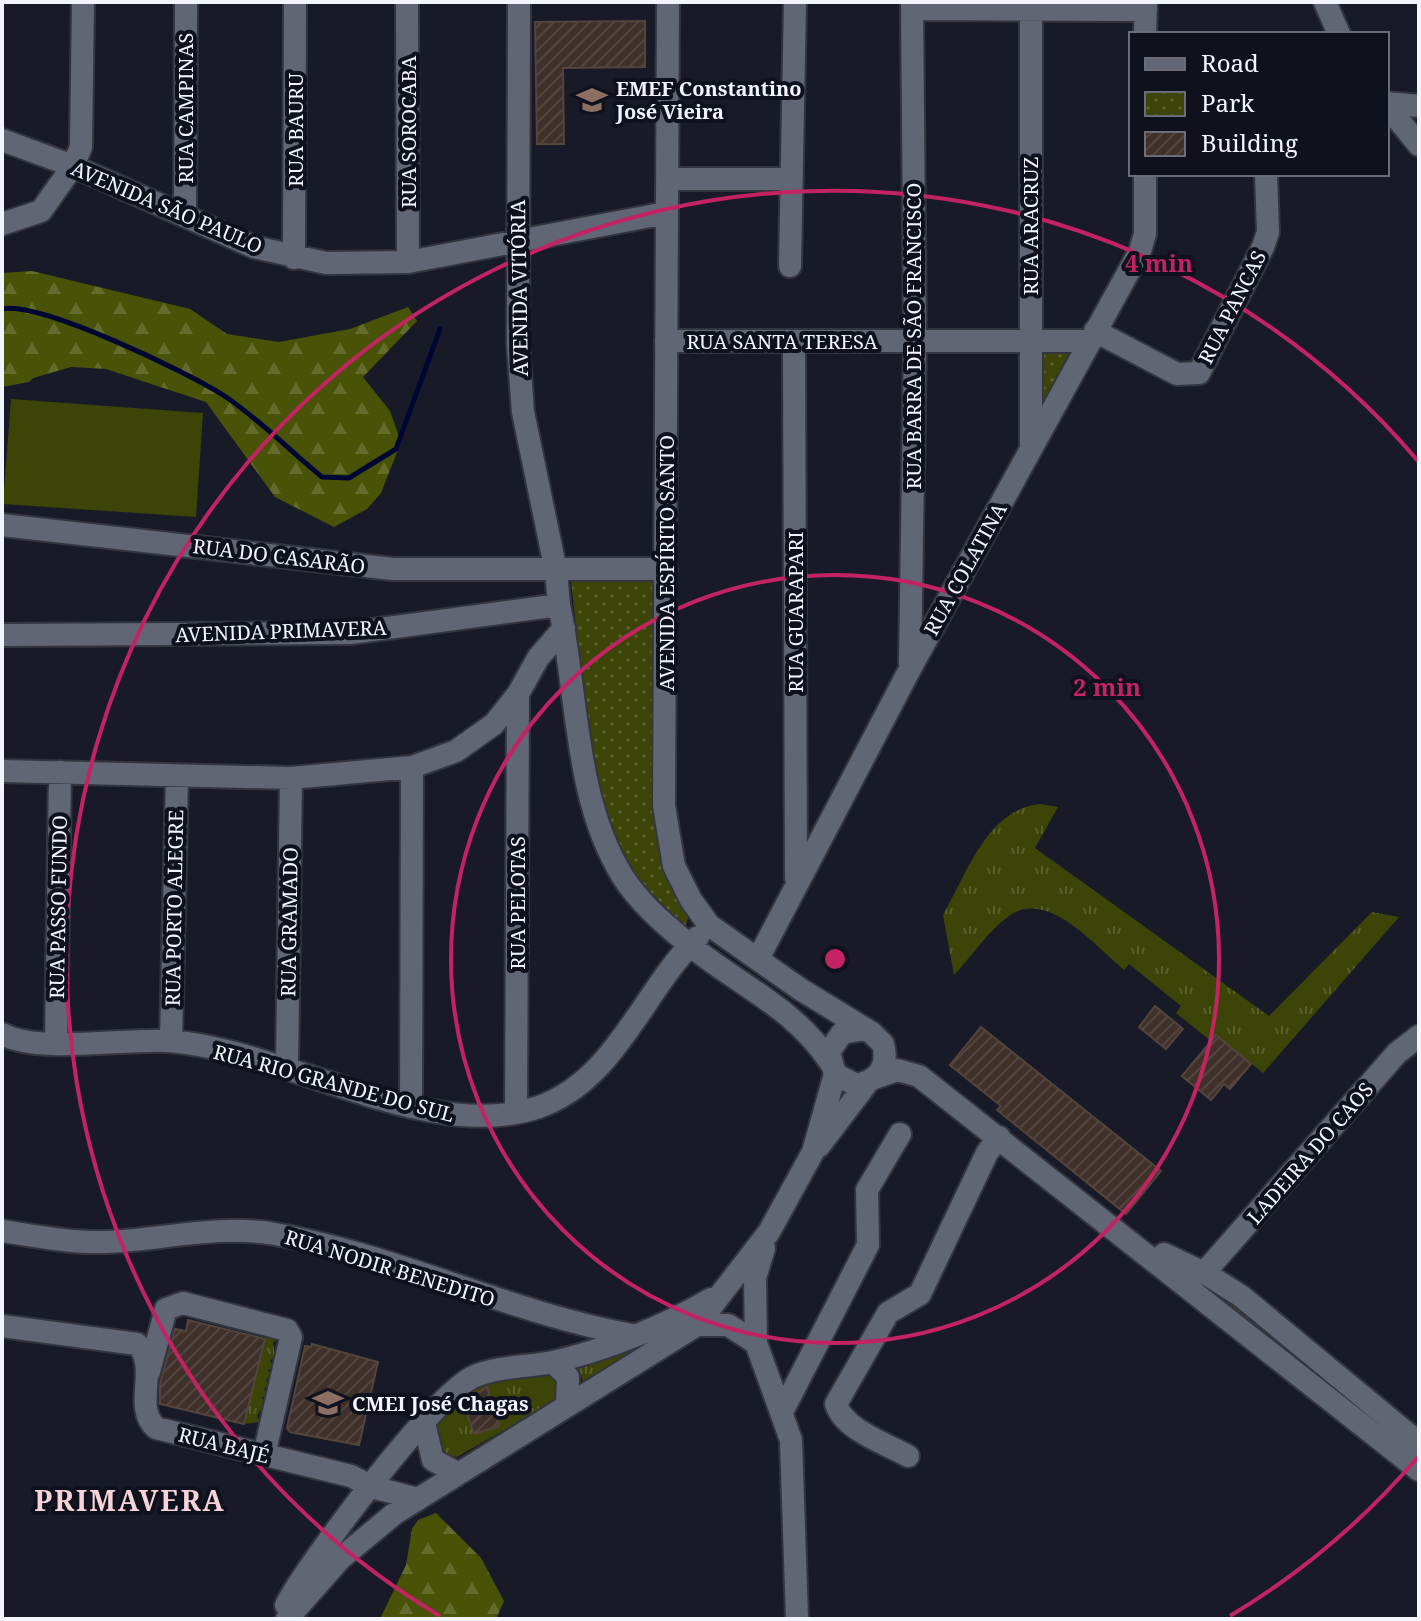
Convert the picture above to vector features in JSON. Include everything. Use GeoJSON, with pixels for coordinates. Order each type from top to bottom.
{"type":"FeatureCollection","features":[{"type":"Feature","properties":{"kind":"street"},"geometry":{"type":"LineString","coordinates":[[2,224],[41,211],[73,166],[82,138],[83,2]]}},
{"type":"Feature","properties":{"kind":"street","name":"RUA CAMPINAS"},"geometry":{"type":"LineString","coordinates":[[185,214],[186,2]]}},
{"type":"Feature","properties":{"kind":"street","name":"RUA BAURU"},"geometry":{"type":"LineString","coordinates":[[294,258],[295,2]]}},
{"type":"Feature","properties":{"kind":"street","name":"RUA SOROCABA"},"geometry":{"type":"LineString","coordinates":[[407,2],[408,262]]}},
{"type":"Feature","properties":{"kind":"street","name":"AVENIDA VITÓRIA"},"geometry":{"type":"LineString","coordinates":[[519,2],[518,345],[523,412],[556,571],[585,764],[608,848],[624,878],[646,906],[684,941],[797,1021],[832,1068]]}},
{"type":"Feature","properties":{"kind":"street","name":"AVENIDA ESPÍRITO SANTO"},"geometry":{"type":"LineString","coordinates":[[668,2],[664,806],[667,839],[674,866],[691,900],[709,925],[904,1055],[919,1076],[1108,1221]]}},
{"type":"Feature","properties":{"kind":"street"},"geometry":{"type":"LineString","coordinates":[[790,266],[795,2]]}},
{"type":"Feature","properties":{"kind":"street"},"geometry":{"type":"LineString","coordinates":[[1325,2],[1338,32]]}},
{"type":"Feature","properties":{"kind":"street"},"geometry":{"type":"LineString","coordinates":[[912,6],[1146,6],[1145,32]]}},
{"type":"Feature","properties":{"kind":"street","name":"RUA BARRA DE SÃO FRANCISCO"},"geometry":{"type":"LineString","coordinates":[[910,669],[915,341],[912,6]]}},
{"type":"Feature","properties":{"kind":"street","name":"RUA ARACRUZ"},"geometry":{"type":"LineString","coordinates":[[1030,6],[1031,449]]}},
{"type":"Feature","properties":{"kind":"street"},"geometry":{"type":"LineString","coordinates":[[1389,105],[1419,106]]}},
{"type":"Feature","properties":{"kind":"street"},"geometry":{"type":"LineString","coordinates":[[1389,108],[1419,145]]}},
{"type":"Feature","properties":{"kind":"street","name":"AVENIDA SÃO PAULO"},"geometry":{"type":"LineString","coordinates":[[2,140],[73,166],[254,247],[326,263],[408,262],[666,213]]}},
{"type":"Feature","properties":{"kind":"street","name":"RUA COLATINA"},"geometry":{"type":"LineString","coordinates":[[758,959],[910,669],[1143,242],[1145,176]]}},
{"type":"Feature","properties":{"kind":"street","name":"RUA PANCAS"},"geometry":{"type":"LineString","coordinates":[[1092,336],[1177,374],[1199,373],[1263,247],[1268,232],[1266,176]]}},
{"type":"Feature","properties":{"kind":"street"},"geometry":{"type":"LineString","coordinates":[[667,179],[791,179]]}},
{"type":"Feature","properties":{"kind":"street","name":"RUA SANTA TERESA"},"geometry":{"type":"LineString","coordinates":[[666,341],[1030,341],[1092,336]]}},
{"type":"Feature","properties":{"kind":"street","name":"RUA GUARAPARI"},"geometry":{"type":"LineString","coordinates":[[794,341],[796,884]]}},
{"type":"Feature","properties":{"kind":"street","name":"RUA DO CASARÃO"},"geometry":{"type":"LineString","coordinates":[[2,525],[393,569],[556,571]]}},
{"type":"Feature","properties":{"kind":"street"},"geometry":{"type":"LineString","coordinates":[[556,571],[666,569]]}},
{"type":"Feature","properties":{"kind":"street","name":"AVENIDA PRIMAVERA"},"geometry":{"type":"LineString","coordinates":[[2,635],[350,633],[559,605]]}},
{"type":"Feature","properties":{"kind":"street"},"geometry":{"type":"LineString","coordinates":[[2,771],[291,778],[412,767],[456,751],[494,724],[518,694],[538,658],[564,628]]}},
{"type":"Feature","properties":{"kind":"street","name":"RUA PELOTAS"},"geometry":{"type":"LineString","coordinates":[[516,1113],[518,694]]}},
{"type":"Feature","properties":{"kind":"street"},"geometry":{"type":"LineString","coordinates":[[411,1107],[412,767]]}},
{"type":"Feature","properties":{"kind":"street","name":"RUA PASSO FUNDO"},"geometry":{"type":"LineString","coordinates":[[56,1042],[60,772]]}},
{"type":"Feature","properties":{"kind":"street","name":"RUA PORTO ALEGRE"},"geometry":{"type":"LineString","coordinates":[[171,1041],[177,776]]}},
{"type":"Feature","properties":{"kind":"street","name":"RUA GRAMADO"},"geometry":{"type":"LineString","coordinates":[[287,1066],[291,778]]}},
{"type":"Feature","properties":{"kind":"street"},"geometry":{"type":"LineString","coordinates":[[684,941],[709,925]]}},
{"type":"Feature","properties":{"kind":"street","name":"RUA RIO GRANDE DO SUL"},"geometry":{"type":"LineString","coordinates":[[2,1034],[26,1043],[171,1041],[287,1066],[411,1107],[467,1118],[516,1113],[540,1107],[588,1079],[684,941]]}},
{"type":"Feature","properties":{"kind":"street"},"geometry":{"type":"LineString","coordinates":[[287,1619],[341,1558],[394,1514],[697,1325],[769,1232],[813,1152],[872,1080],[886,1055],[871,1033],[842,1033],[833,1041],[832,1068],[813,1152]]}},
{"type":"Feature","properties":{"kind":"street","name":"LADEIRA DO CAOS"},"geometry":{"type":"LineString","coordinates":[[1204,1273],[1397,1053],[1419,1036]]}},
{"type":"Feature","properties":{"kind":"street"},"geometry":{"type":"LineString","coordinates":[[832,1068],[856,1085],[897,1070],[919,1076]]}},
{"type":"Feature","properties":{"kind":"street"},"geometry":{"type":"LineString","coordinates":[[783,1410],[868,1245],[867,1190],[900,1134]]}},
{"type":"Feature","properties":{"kind":"street"},"geometry":{"type":"LineString","coordinates":[[908,1456],[849,1423],[840,1415],[836,1404],[888,1313],[920,1294],[987,1153],[999,1137]]}},
{"type":"Feature","properties":{"kind":"street"},"geometry":{"type":"LineString","coordinates":[[1108,1221],[1241,1296],[1419,1443]]}},
{"type":"Feature","properties":{"kind":"street"},"geometry":{"type":"LineString","coordinates":[[1108,1221],[1419,1470]]}},
{"type":"Feature","properties":{"kind":"street","name":"RUA NODIR BENEDITO"},"geometry":{"type":"LineString","coordinates":[[2,1231],[63,1241],[104,1242],[244,1232],[273,1233],[376,1261],[572,1324],[632,1335]]}},
{"type":"Feature","properties":{"kind":"street"},"geometry":{"type":"LineString","coordinates":[[769,1232],[755,1278],[756,1343],[783,1410],[791,1440],[797,1619]]}},
{"type":"Feature","properties":{"kind":"street"},"geometry":{"type":"LineString","coordinates":[[279,1619],[300,1579],[450,1391],[476,1375],[559,1360],[632,1335],[686,1314],[719,1294]]}},
{"type":"Feature","properties":{"kind":"street","name":"RUA BAJÉ"},"geometry":{"type":"LineString","coordinates":[[264,1455],[291,1337],[287,1330],[183,1303],[166,1309],[160,1350],[149,1374],[145,1407],[156,1428],[264,1455],[351,1476],[372,1487],[418,1499]]}},
{"type":"Feature","properties":{"kind":"street"},"geometry":{"type":"LineString","coordinates":[[559,1360],[573,1337],[572,1324]]}},
{"type":"Feature","properties":{"kind":"street"},"geometry":{"type":"LineString","coordinates":[[697,1325],[728,1325],[756,1343]]}},
{"type":"Feature","properties":{"kind":"street"},"geometry":{"type":"LineString","coordinates":[[2,1326],[129,1341],[143,1350],[149,1374]]}},
{"type":"Feature","properties":{"kind":"street"},"geometry":{"type":"LineString","coordinates":[[559,1360],[568,1377],[567,1405]]}},
{"type":"Feature","properties":{"kind":"street"},"geometry":{"type":"LineString","coordinates":[[424,1423],[433,1460],[457,1473]]}},
{"type":"Feature","properties":{"kind":"green space"},"geometry":{"type":"Polygon","coordinates":[[[32,271],[190,309],[227,334],[279,342],[350,329],[408,307],[417,321],[363,377],[390,411],[401,442],[381,493],[367,509],[334,527],[275,497],[206,402],[106,369],[71,367],[33,378],[29,382],[2,387],[2,273],[32,271]]]}},
{"type":"Feature","properties":{"kind":"green space"},"geometry":{"type":"Polygon","coordinates":[[[1073,346],[1039,410],[1038,347],[1073,346]]]}},
{"type":"Feature","properties":{"kind":"green space"},"geometry":{"type":"Polygon","coordinates":[[[11,399],[203,413],[196,517],[3,504],[11,399]]]}},
{"type":"Feature","properties":{"kind":"green space"},"geometry":{"type":"Polygon","coordinates":[[[661,576],[654,787],[690,912],[683,934],[639,887],[614,836],[594,765],[571,582],[661,576]]]}},
{"type":"Feature","properties":{"kind":"green space"},"geometry":{"type":"Polygon","coordinates":[[[1040,804],[1058,807],[1035,848],[1269,1016],[1372,912],[1399,917],[1263,1073],[1217,1035],[1211,1041],[1176,1013],[1181,1006],[1129,964],[1124,970],[1071,924],[1039,909],[1024,909],[1001,922],[954,975],[943,915],[980,846],[992,831],[1022,809],[1040,804]]]}},
{"type":"Feature","properties":{"kind":"green space"},"geometry":{"type":"Polygon","coordinates":[[[1205,1279],[1419,1449],[1419,1459],[1201,1283],[1205,1279]]]}},
{"type":"Feature","properties":{"kind":"green space"},"geometry":{"type":"Polygon","coordinates":[[[267,1333],[281,1339],[273,1342],[275,1356],[270,1361],[274,1366],[268,1370],[271,1375],[266,1380],[269,1385],[264,1389],[267,1394],[262,1398],[265,1403],[257,1416],[261,1422],[244,1424],[267,1333]]]}},
{"type":"Feature","properties":{"kind":"green space"},"geometry":{"type":"Polygon","coordinates":[[[656,1340],[584,1385],[577,1363],[656,1340]]]}},
{"type":"Feature","properties":{"kind":"green space"},"geometry":{"type":"Polygon","coordinates":[[[555,1370],[563,1396],[457,1457],[444,1455],[429,1441],[439,1407],[489,1378],[555,1370]]]}},
{"type":"Feature","properties":{"kind":"green space"},"geometry":{"type":"Polygon","coordinates":[[[436,1513],[481,1558],[504,1601],[496,1619],[380,1619],[406,1565],[412,1529],[418,1520],[436,1513]]]}},
{"type":"Feature","properties":{"kind":"building"},"geometry":{"type":"Polygon","coordinates":[[[645,21],[645,67],[563,68],[564,144],[537,144],[535,22],[645,21]]]}},
{"type":"Feature","properties":{"kind":"building"},"geometry":{"type":"Polygon","coordinates":[[[1155,1006],[1183,1029],[1166,1049],[1139,1027],[1155,1006]]]}},
{"type":"Feature","properties":{"kind":"building"},"geometry":{"type":"Polygon","coordinates":[[[981,1027],[1161,1171],[1126,1214],[997,1110],[1001,1106],[950,1065],[981,1027]]]}},
{"type":"Feature","properties":{"kind":"building"},"geometry":{"type":"Polygon","coordinates":[[[1216,1035],[1251,1064],[1230,1089],[1224,1084],[1211,1100],[1182,1076],[1216,1035]]]}},
{"type":"Feature","properties":{"kind":"building"},"geometry":{"type":"Polygon","coordinates":[[[188,1320],[265,1339],[244,1424],[160,1404],[160,1384],[175,1329],[186,1331],[188,1320]]]}},
{"type":"Feature","properties":{"kind":"building","name":"CMEI José Chagas"},"geometry":{"type":"Polygon","coordinates":[[[312,1344],[378,1362],[359,1445],[290,1432],[287,1428],[305,1346],[311,1347],[312,1344]]]}},
{"type":"Feature","properties":{"kind":"building"},"geometry":{"type":"Polygon","coordinates":[[[487,1387],[499,1426],[474,1434],[463,1402],[487,1387]]]}},
{"type":"Feature","properties":{"kind":"waterway"},"geometry":{"type":"LineString","coordinates":[[2,309],[21,309],[79,327],[205,384],[248,413],[322,477],[349,478],[396,449],[440,329]]}},
{"type":"Feature","properties":{"kind":"place","name":"EMEF Constantino José Vieira"},"geometry":{"type":"Point","coordinates":[592,100]}},
{"type":"Feature","properties":{"kind":"place","name":"CMEI José Chagas"},"geometry":{"type":"Point","coordinates":[328,1403]}},
{"type":"Feature","properties":{"kind":"district","name":"PRIMAVERA"},"geometry":{"type":"Point","coordinates":[130,1500]}}]}
